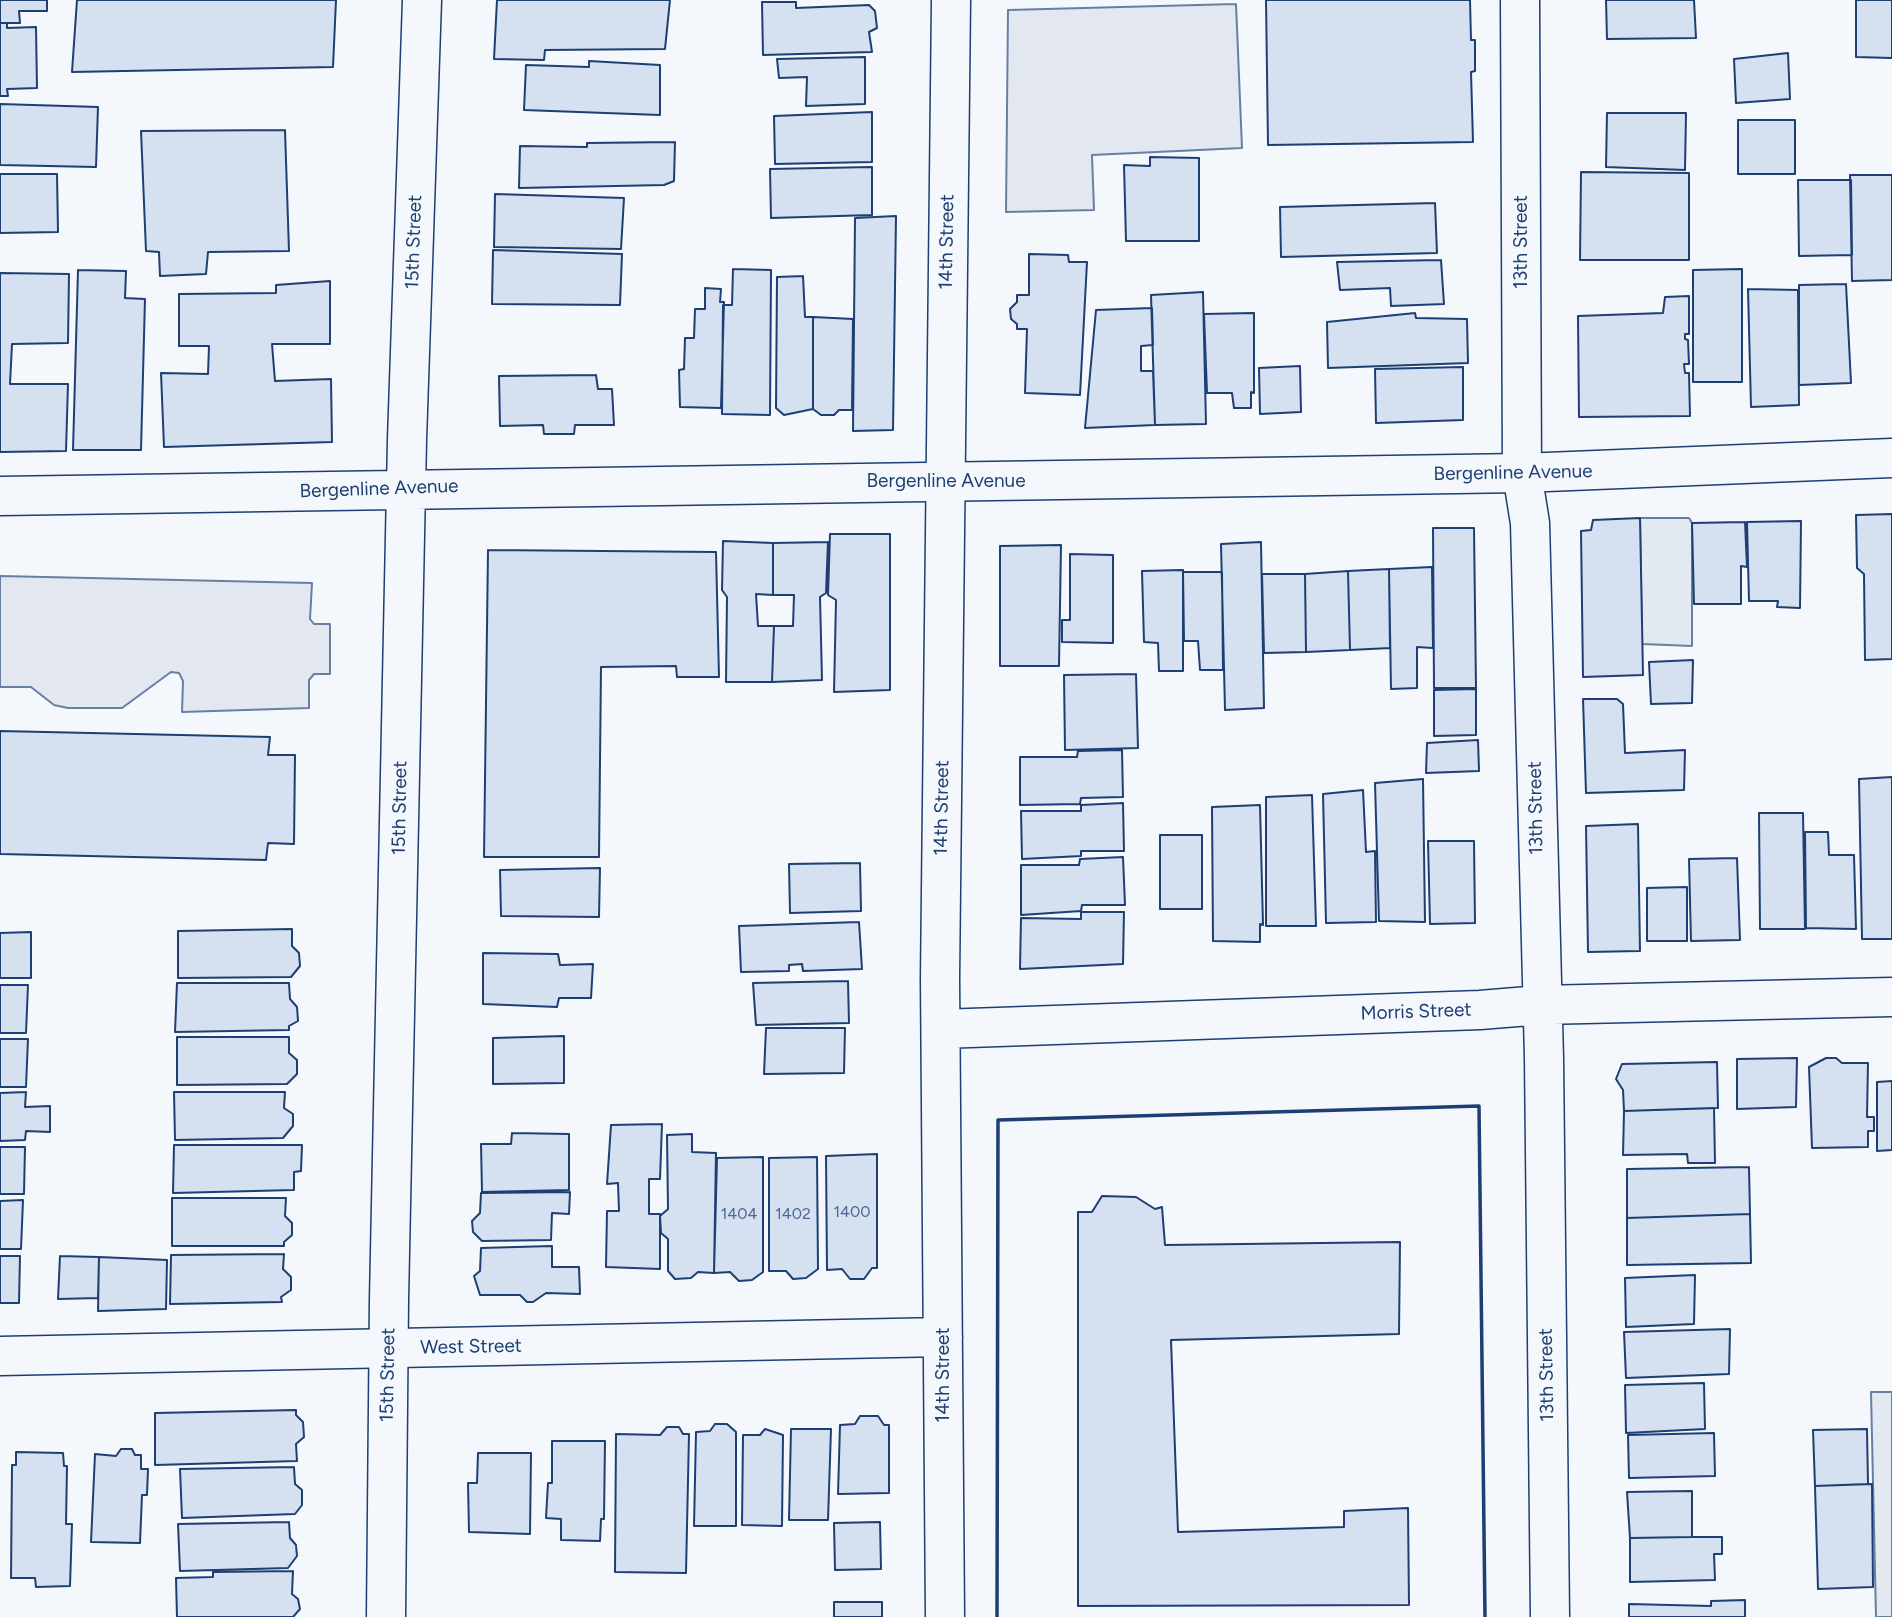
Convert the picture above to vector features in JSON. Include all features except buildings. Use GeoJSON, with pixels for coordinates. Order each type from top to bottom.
{"type":"FeatureCollection","features":[{"type":"Feature","properties":{"kind":"street","name":"15th Street"},"geometry":{"type":"LineString","coordinates":[[386,1617],[406,488],[422,0]]}},
{"type":"Feature","properties":{"kind":"street","name":"14th Street"},"geometry":{"type":"LineString","coordinates":[[945,1617],[941,1029],[951,0]]}},
{"type":"Feature","properties":{"kind":"street","name":"13th Street"},"geometry":{"type":"LineString","coordinates":[[1520,0],[1522,473],[1530,523],[1541,1005],[1550,1617]]}},
{"type":"Feature","properties":{"kind":"street","name":"Bergenline Avenue"},"geometry":{"type":"LineString","coordinates":[[0,496],[1522,473],[1892,458]]}},
{"type":"Feature","properties":{"kind":"street","name":"Morris Street"},"geometry":{"type":"LineString","coordinates":[[941,1029],[1480,1010],[1541,1005],[1892,997]]}},
{"type":"Feature","properties":{"kind":"street","name":"West Street"},"geometry":{"type":"LineString","coordinates":[[0,1356],[943,1337]]}},
{"type":"Feature","properties":{"kind":"shaded area"},"geometry":{"type":"Polygon","coordinates":[[[1236,4],[1242,148],[1092,155],[1094,210],[1006,212],[1008,10],[1236,4]]]}},
{"type":"Feature","properties":{"kind":"shaded area"},"geometry":{"type":"Polygon","coordinates":[[[1640,518],[1689,518],[1692,523],[1692,646],[1642,644],[1640,518]]]}},
{"type":"Feature","properties":{"kind":"shaded area"},"geometry":{"type":"Polygon","coordinates":[[[0,576],[312,583],[310,619],[314,624],[330,624],[330,674],[314,674],[309,680],[309,708],[182,712],[183,681],[179,673],[171,672],[122,708],[68,708],[54,705],[31,687],[0,687],[0,576]]]}},
{"type":"Feature","properties":{"kind":"shaded area"},"geometry":{"type":"Polygon","coordinates":[[[1871,1392],[1892,1392],[1892,1617],[1876,1617],[1871,1392]]]}},
{"type":"Feature","properties":{"kind":"wall"},"geometry":{"type":"LineString","coordinates":[[997,1617],[998,1120],[1479,1106],[1485,1617]]}}]}
